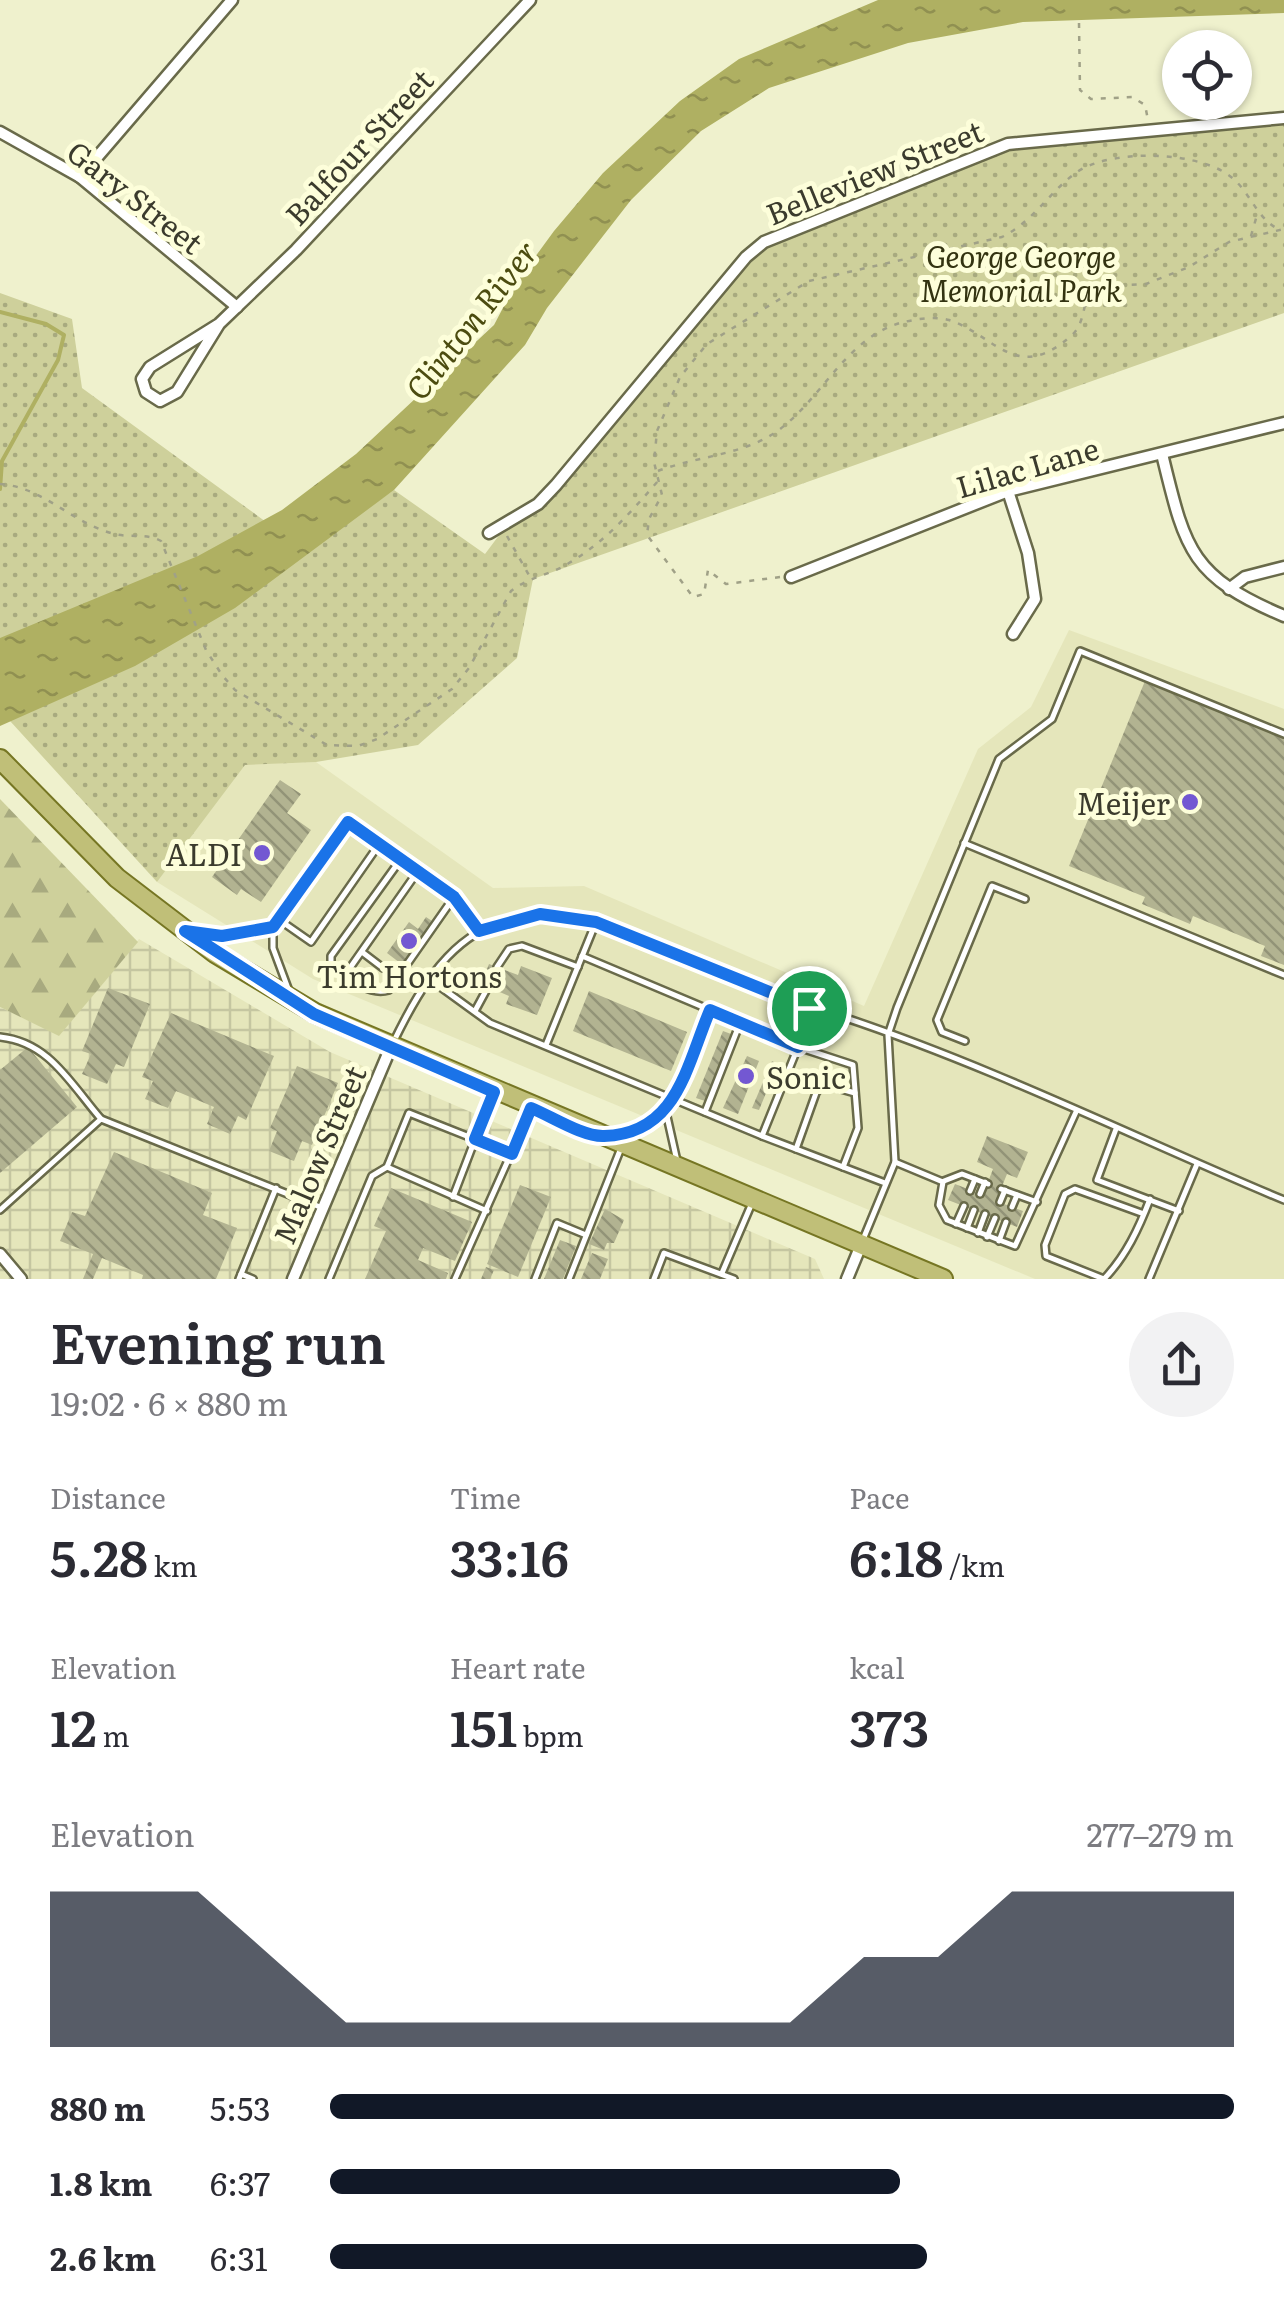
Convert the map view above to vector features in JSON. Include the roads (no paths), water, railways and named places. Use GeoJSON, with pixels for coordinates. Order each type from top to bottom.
{"type":"FeatureCollection","features":[{"type":"Feature","properties":{"kind":"main road"},"geometry":{"type":"LineString","coordinates":[[0,759],[83,847],[185,931],[295,1002],[390,1049],[937,1278]]}},
{"type":"Feature","properties":{"kind":"street"},"geometry":{"type":"LineString","coordinates":[[80,177],[232,0]]}},
{"type":"Feature","properties":{"kind":"street","name":"Balfour Street"},"geometry":{"type":"LineString","coordinates":[[219,324],[177,392],[160,401],[146,392],[142,379],[150,367],[219,324],[334,212],[525,1]]}},
{"type":"Feature","properties":{"kind":"street","name":"Belleview Street"},"geometry":{"type":"LineString","coordinates":[[488,534],[538,504],[746,257],[790,228],[1008,144],[1284,118]]}},
{"type":"Feature","properties":{"kind":"street","name":"Gary Street"},"geometry":{"type":"LineString","coordinates":[[0,132],[80,177],[236,307]]}},
{"type":"Feature","properties":{"kind":"street","name":"Lilac Lane"},"geometry":{"type":"LineString","coordinates":[[791,577],[1008,491],[1284,423]]}},
{"type":"Feature","properties":{"kind":"street"},"geometry":{"type":"LineString","coordinates":[[1162,454],[1181,533],[1209,572],[1229,589],[1284,616]]}},
{"type":"Feature","properties":{"kind":"street"},"geometry":{"type":"LineString","coordinates":[[1008,491],[1028,553],[1035,599],[1012,634]]}},
{"type":"Feature","properties":{"kind":"street"},"geometry":{"type":"LineString","coordinates":[[1229,589],[1244,577],[1284,566]]}},
{"type":"Feature","properties":{"kind":"street","name":"Malow Street"},"geometry":{"type":"LineString","coordinates":[[293,1279],[390,1049]]}},
{"type":"Feature","properties":{"kind":"street"},"geometry":{"type":"LineString","coordinates":[[847,1279],[861,1245]]}},
{"type":"Feature","properties":{"kind":"street"},"geometry":{"type":"LineString","coordinates":[[0,1254],[21,1279]]}},
{"type":"Feature","properties":{"kind":"lane"},"geometry":{"type":"LineString","coordinates":[[861,1245],[895,1162],[888,1035],[999,759],[1052,719],[1080,651],[1284,734]]}},
{"type":"Feature","properties":{"kind":"lane"},"geometry":{"type":"LineString","coordinates":[[295,1002],[273,948],[273,927],[348,822],[454,897],[479,931]]}},
{"type":"Feature","properties":{"kind":"lane"},"geometry":{"type":"LineString","coordinates":[[964,843],[1284,975]]}},
{"type":"Feature","properties":{"kind":"lane"},"geometry":{"type":"LineString","coordinates":[[278,920],[311,942],[380,844]]}},
{"type":"Feature","properties":{"kind":"lane"},"geometry":{"type":"LineString","coordinates":[[401,858],[331,956],[331,965],[345,976],[376,992],[389,990],[454,897]]}},
{"type":"Feature","properties":{"kind":"lane"},"geometry":{"type":"LineString","coordinates":[[345,976],[418,871]]}},
{"type":"Feature","properties":{"kind":"lane"},"geometry":{"type":"LineString","coordinates":[[966,1042],[942,1032],[937,1020],[984,904],[992,886],[1025,898]]}},
{"type":"Feature","properties":{"kind":"lane"},"geometry":{"type":"LineString","coordinates":[[390,1049],[428,978],[451,950],[479,931],[540,914],[596,922],[809,1008],[888,1035],[1284,1200]]}},
{"type":"Feature","properties":{"kind":"lane"},"geometry":{"type":"LineString","coordinates":[[546,1046],[596,922]]}},
{"type":"Feature","properties":{"kind":"lane"},"geometry":{"type":"LineString","coordinates":[[185,931],[222,936],[273,927]]}},
{"type":"Feature","properties":{"kind":"lane"},"geometry":{"type":"LineString","coordinates":[[497,967],[509,949],[522,946],[578,967]]}},
{"type":"Feature","properties":{"kind":"lane"},"geometry":{"type":"LineString","coordinates":[[362,952],[384,968]]}},
{"type":"Feature","properties":{"kind":"lane"},"geometry":{"type":"LineString","coordinates":[[582,956],[798,1047],[852,1065],[858,1128],[842,1167]]}},
{"type":"Feature","properties":{"kind":"lane"},"geometry":{"type":"LineString","coordinates":[[428,978],[474,1012],[546,1046],[886,1184]]}},
{"type":"Feature","properties":{"kind":"lane"},"geometry":{"type":"LineString","coordinates":[[474,1012],[488,987]]}},
{"type":"Feature","properties":{"kind":"lane"},"geometry":{"type":"LineString","coordinates":[[762,1136],[798,1047],[809,1008]]}},
{"type":"Feature","properties":{"kind":"lane"},"geometry":{"type":"LineString","coordinates":[[601,1137],[644,1128],[666,1112],[710,1010]]}},
{"type":"Feature","properties":{"kind":"lane"},"geometry":{"type":"LineString","coordinates":[[705,1112],[740,1023]]}},
{"type":"Feature","properties":{"kind":"lane"},"geometry":{"type":"LineString","coordinates":[[0,1037],[26,1040],[41,1049],[101,1119],[323,1208]]}},
{"type":"Feature","properties":{"kind":"lane"},"geometry":{"type":"LineString","coordinates":[[796,1149],[823,1084],[855,1093]]}},
{"type":"Feature","properties":{"kind":"lane"},"geometry":{"type":"LineString","coordinates":[[453,1196],[494,1092]]}},
{"type":"Feature","properties":{"kind":"lane"},"geometry":{"type":"LineString","coordinates":[[455,1279],[531,1108]]}},
{"type":"Feature","properties":{"kind":"lane"},"geometry":{"type":"LineString","coordinates":[[666,1112],[674,1154],[684,1172]]}},
{"type":"Feature","properties":{"kind":"lane"},"geometry":{"type":"LineString","coordinates":[[943,1182],[940,1210],[956,1224],[999,1242],[1018,1245],[1076,1112]]}},
{"type":"Feature","properties":{"kind":"lane"},"geometry":{"type":"LineString","coordinates":[[328,1279],[372,1176],[387,1167],[409,1113],[512,1154]]}},
{"type":"Feature","properties":{"kind":"lane"},"geometry":{"type":"LineString","coordinates":[[0,1210],[101,1119]]}},
{"type":"Feature","properties":{"kind":"lane"},"geometry":{"type":"LineString","coordinates":[[1116,1129],[1097,1180],[1179,1210]]}},
{"type":"Feature","properties":{"kind":"lane"},"geometry":{"type":"LineString","coordinates":[[568,1279],[622,1146]]}},
{"type":"Feature","properties":{"kind":"lane"},"geometry":{"type":"LineString","coordinates":[[895,1162],[943,1182],[962,1174],[974,1178],[986,1183],[980,1194]]}},
{"type":"Feature","properties":{"kind":"lane"},"geometry":{"type":"LineString","coordinates":[[1149,1279],[1198,1164]]}},
{"type":"Feature","properties":{"kind":"lane"},"geometry":{"type":"LineString","coordinates":[[387,1167],[488,1211]]}},
{"type":"Feature","properties":{"kind":"lane"},"geometry":{"type":"LineString","coordinates":[[970,1190],[974,1178]]}},
{"type":"Feature","properties":{"kind":"lane"},"geometry":{"type":"LineString","coordinates":[[254,1279],[240,1276],[276,1188]]}},
{"type":"Feature","properties":{"kind":"lane"},"geometry":{"type":"LineString","coordinates":[[1144,1214],[1076,1189],[1065,1194],[1045,1245],[1046,1256],[1104,1279],[1126,1251],[1144,1214],[1150,1200]]}},
{"type":"Feature","properties":{"kind":"lane"},"geometry":{"type":"LineString","coordinates":[[1000,1202],[1003,1190],[1036,1202]]}},
{"type":"Feature","properties":{"kind":"lane"},"geometry":{"type":"LineString","coordinates":[[1012,1207],[1016,1194]]}},
{"type":"Feature","properties":{"kind":"lane"},"geometry":{"type":"LineString","coordinates":[[722,1273],[753,1200]]}},
{"type":"Feature","properties":{"kind":"lane"},"geometry":{"type":"LineString","coordinates":[[956,1224],[964,1206]]}},
{"type":"Feature","properties":{"kind":"lane"},"geometry":{"type":"LineString","coordinates":[[967,1228],[974,1210]]}},
{"type":"Feature","properties":{"kind":"lane"},"geometry":{"type":"LineString","coordinates":[[978,1233],[985,1214]]}},
{"type":"Feature","properties":{"kind":"lane"},"geometry":{"type":"LineString","coordinates":[[987,1237],[994,1218]]}},
{"type":"Feature","properties":{"kind":"lane"},"geometry":{"type":"LineString","coordinates":[[999,1242],[1006,1222]]}},
{"type":"Feature","properties":{"kind":"lane"},"geometry":{"type":"LineString","coordinates":[[535,1279],[557,1223],[586,1235]]}},
{"type":"Feature","properties":{"kind":"lane"},"geometry":{"type":"LineString","coordinates":[[654,1279],[664,1253],[734,1279]]}},
{"type":"Feature","properties":{"kind":"water"},"geometry":{"type":"Polygon","coordinates":[[[878,0],[1284,0],[1284,13],[1023,22],[908,43],[769,88],[701,131],[631,200],[547,308],[525,345],[394,490],[235,608],[135,666],[0,726],[0,638],[198,556],[282,510],[356,454],[494,325],[516,283],[554,231],[603,173],[680,101],[739,59],[878,0]]]}},
{"type":"Feature","properties":{"kind":"waterway"},"geometry":{"type":"LineString","coordinates":[[0,312],[46,324],[64,335],[58,360],[2,461],[0,489]]}},
{"type":"Feature","properties":{"kind":"place","name":"Meijer"},"geometry":{"type":"Point","coordinates":[1190,802]}},
{"type":"Feature","properties":{"kind":"place","name":"ALDI"},"geometry":{"type":"Point","coordinates":[262,853]}},
{"type":"Feature","properties":{"kind":"place","name":"Tim Hortons"},"geometry":{"type":"Point","coordinates":[409,941]}},
{"type":"Feature","properties":{"kind":"place","name":"Sonic"},"geometry":{"type":"Point","coordinates":[746,1076]}},
{"type":"Feature","properties":{"kind":"park label","name":"George George Memorial Park"},"geometry":{"type":"Point","coordinates":[1021,272]}},
{"type":"Feature","properties":{"kind":"water label","name":"Clinton River"},"geometry":{"type":"Point","coordinates":[470,319]}}]}
